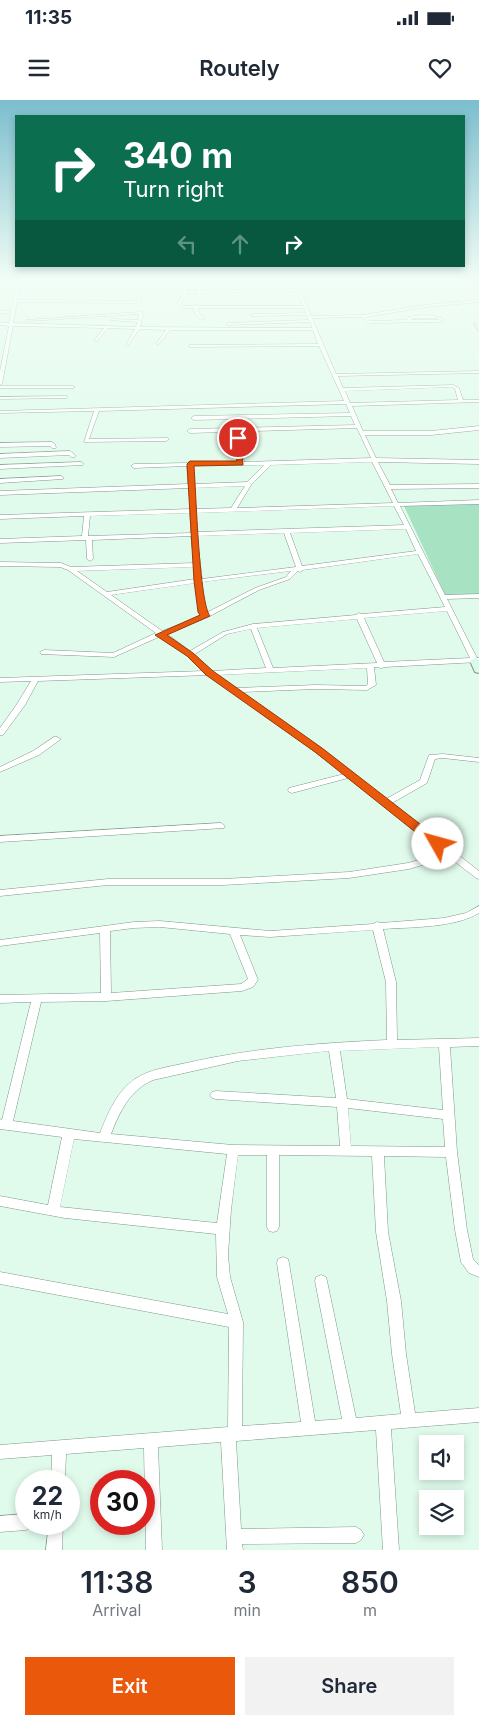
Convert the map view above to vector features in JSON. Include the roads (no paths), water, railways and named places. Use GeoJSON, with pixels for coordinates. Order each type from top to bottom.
{"type":"FeatureCollection","features":[{"type":"Feature","properties":{"kind":"street"},"geometry":{"type":"LineString","coordinates":[[0,680],[370,666],[478,664],[396,505],[322,348]]}},
{"type":"Feature","properties":{"kind":"street"},"geometry":{"type":"LineString","coordinates":[[0,350],[5,351],[0,386],[73,386]]}},
{"type":"Feature","properties":{"kind":"street"},"geometry":{"type":"LineString","coordinates":[[336,375],[479,372]]}},
{"type":"Feature","properties":{"kind":"street"},"geometry":{"type":"LineString","coordinates":[[341,390],[435,384],[456,387],[461,401]]}},
{"type":"Feature","properties":{"kind":"street"},"geometry":{"type":"LineString","coordinates":[[435,384],[446,402]]}},
{"type":"Feature","properties":{"kind":"street"},"geometry":{"type":"LineString","coordinates":[[0,398],[65,397]]}},
{"type":"Feature","properties":{"kind":"street"},"geometry":{"type":"LineString","coordinates":[[0,412],[479,401]]}},
{"type":"Feature","properties":{"kind":"street"},"geometry":{"type":"LineString","coordinates":[[97,409],[86,439],[87,441],[166,439]]}},
{"type":"Feature","properties":{"kind":"street"},"geometry":{"type":"LineString","coordinates":[[194,418],[353,414]]}},
{"type":"Feature","properties":{"kind":"street"},"geometry":{"type":"LineString","coordinates":[[190,432],[359,426]]}},
{"type":"Feature","properties":{"kind":"street"},"geometry":{"type":"LineString","coordinates":[[362,433],[439,433],[479,428]]}},
{"type":"Feature","properties":{"kind":"street"},"geometry":{"type":"LineString","coordinates":[[238,438],[241,463]]}},
{"type":"Feature","properties":{"kind":"street"},"geometry":{"type":"LineString","coordinates":[[0,445],[52,444],[54,447]]}},
{"type":"Feature","properties":{"kind":"street"},"geometry":{"type":"LineString","coordinates":[[0,456],[70,453],[73,456]]}},
{"type":"Feature","properties":{"kind":"street"},"geometry":{"type":"LineString","coordinates":[[134,466],[374,460],[479,462]]}},
{"type":"Feature","properties":{"kind":"street"},"geometry":{"type":"LineString","coordinates":[[233,510],[248,484],[269,463]]}},
{"type":"Feature","properties":{"kind":"street"},"geometry":{"type":"LineString","coordinates":[[0,467],[81,464]]}},
{"type":"Feature","properties":{"kind":"street"},"geometry":{"type":"LineString","coordinates":[[190,464],[198,581],[202,612],[206,616]]}},
{"type":"Feature","properties":{"kind":"street"},"geometry":{"type":"LineString","coordinates":[[0,481],[61,478]]}},
{"type":"Feature","properties":{"kind":"street"},"geometry":{"type":"LineString","coordinates":[[0,493],[248,484]]}},
{"type":"Feature","properties":{"kind":"street"},"geometry":{"type":"LineString","coordinates":[[388,487],[479,486]]}},
{"type":"Feature","properties":{"kind":"street"},"geometry":{"type":"LineString","coordinates":[[0,518],[479,502]]}},
{"type":"Feature","properties":{"kind":"street"},"geometry":{"type":"LineString","coordinates":[[87,515],[87,538],[90,559]]}},
{"type":"Feature","properties":{"kind":"street"},"geometry":{"type":"LineString","coordinates":[[0,541],[408,527]]}},
{"type":"Feature","properties":{"kind":"street"},"geometry":{"type":"LineString","coordinates":[[286,531],[298,570]]}},
{"type":"Feature","properties":{"kind":"street"},"geometry":{"type":"LineString","coordinates":[[105,594],[298,570],[421,552]]}},
{"type":"Feature","properties":{"kind":"street"},"geometry":{"type":"LineString","coordinates":[[0,564],[56,564],[70,569],[160,635],[190,654],[210,673],[350,775],[479,876]]}},
{"type":"Feature","properties":{"kind":"street"},"geometry":{"type":"LineString","coordinates":[[70,569],[197,565]]}},
{"type":"Feature","properties":{"kind":"street"},"geometry":{"type":"LineString","coordinates":[[44,652],[114,655],[206,616],[257,589],[288,578],[298,570]]}},
{"type":"Feature","properties":{"kind":"street"},"geometry":{"type":"LineString","coordinates":[[443,597],[479,596]]}},
{"type":"Feature","properties":{"kind":"street"},"geometry":{"type":"LineString","coordinates":[[190,654],[225,633],[253,626],[449,609]]}},
{"type":"Feature","properties":{"kind":"street"},"geometry":{"type":"LineString","coordinates":[[359,616],[382,666]]}},
{"type":"Feature","properties":{"kind":"street"},"geometry":{"type":"LineString","coordinates":[[253,626],[270,670]]}},
{"type":"Feature","properties":{"kind":"street"},"geometry":{"type":"LineString","coordinates":[[234,690],[316,687],[367,688],[372,685],[370,666]]}},
{"type":"Feature","properties":{"kind":"street"},"geometry":{"type":"LineString","coordinates":[[0,733],[22,705],[35,680]]}},
{"type":"Feature","properties":{"kind":"street"},"geometry":{"type":"LineString","coordinates":[[0,770],[36,753],[56,738]]}},
{"type":"Feature","properties":{"kind":"street"},"geometry":{"type":"LineString","coordinates":[[386,803],[424,781],[432,757],[443,756],[479,760]]}},
{"type":"Feature","properties":{"kind":"street"},"geometry":{"type":"LineString","coordinates":[[292,790],[350,775]]}},
{"type":"Feature","properties":{"kind":"street"},"geometry":{"type":"LineString","coordinates":[[0,839],[221,826]]}},
{"type":"Feature","properties":{"kind":"street"},"geometry":{"type":"LineString","coordinates":[[0,894],[108,882],[223,882],[349,875],[409,866],[451,854]]}},
{"type":"Feature","properties":{"kind":"street"},"geometry":{"type":"LineString","coordinates":[[0,943],[51,938],[105,928],[160,924],[270,934],[444,921],[469,915],[479,909]]}},
{"type":"Feature","properties":{"kind":"street"},"geometry":{"type":"LineString","coordinates":[[377,925],[391,982],[392,1044]]}},
{"type":"Feature","properties":{"kind":"street"},"geometry":{"type":"LineString","coordinates":[[105,928],[106,998]]}},
{"type":"Feature","properties":{"kind":"street"},"geometry":{"type":"LineString","coordinates":[[0,999],[106,998],[242,987],[254,980],[234,932]]}},
{"type":"Feature","properties":{"kind":"street"},"geometry":{"type":"LineString","coordinates":[[37,998],[4,1124],[104,1138],[233,1150],[451,1152]]}},
{"type":"Feature","properties":{"kind":"street"},"geometry":{"type":"LineString","coordinates":[[104,1138],[114,1116],[128,1093],[138,1083],[156,1075],[209,1062],[251,1055],[392,1044],[444,1045],[479,1042]]}},
{"type":"Feature","properties":{"kind":"street"},"geometry":{"type":"LineString","coordinates":[[444,1045],[451,1152],[467,1262],[474,1269],[479,1270]]}},
{"type":"Feature","properties":{"kind":"street"},"geometry":{"type":"LineString","coordinates":[[334,1048],[342,1103],[346,1151]]}},
{"type":"Feature","properties":{"kind":"street"},"geometry":{"type":"LineString","coordinates":[[216,1095],[342,1103],[448,1115]]}},
{"type":"Feature","properties":{"kind":"street"},"geometry":{"type":"LineString","coordinates":[[53,1211],[69,1133]]}},
{"type":"Feature","properties":{"kind":"street"},"geometry":{"type":"LineString","coordinates":[[233,1150],[223,1229],[222,1269],[224,1281],[234,1306],[236,1322],[231,1434],[234,1543],[356,1536]]}},
{"type":"Feature","properties":{"kind":"street"},"geometry":{"type":"LineString","coordinates":[[273,1151],[273,1227]]}},
{"type":"Feature","properties":{"kind":"street"},"geometry":{"type":"LineString","coordinates":[[378,1152],[382,1232],[394,1301],[399,1354],[409,1420]]}},
{"type":"Feature","properties":{"kind":"street"},"geometry":{"type":"LineString","coordinates":[[0,1201],[53,1211],[223,1229]]}},
{"type":"Feature","properties":{"kind":"street"},"geometry":{"type":"LineString","coordinates":[[283,1263],[309,1428]]}},
{"type":"Feature","properties":{"kind":"street"},"geometry":{"type":"LineString","coordinates":[[0,1278],[236,1322]]}},
{"type":"Feature","properties":{"kind":"street"},"geometry":{"type":"LineString","coordinates":[[321,1281],[350,1425]]}},
{"type":"Feature","properties":{"kind":"street"},"geometry":{"type":"LineString","coordinates":[[0,1452],[479,1415]]}},
{"type":"Feature","properties":{"kind":"street"},"geometry":{"type":"LineString","coordinates":[[384,1422],[391,1550]]}},
{"type":"Feature","properties":{"kind":"street"},"geometry":{"type":"LineString","coordinates":[[152,1440],[154,1550]]}},
{"type":"Feature","properties":{"kind":"street"},"geometry":{"type":"LineString","coordinates":[[58,1470],[59,1448]]}},
{"type":"Feature","properties":{"kind":"street"},"geometry":{"type":"LineString","coordinates":[[0,1524],[15,1523]]}},
{"type":"Feature","properties":{"kind":"street"},"geometry":{"type":"LineString","coordinates":[[54,1550],[55,1535]]}}]}
